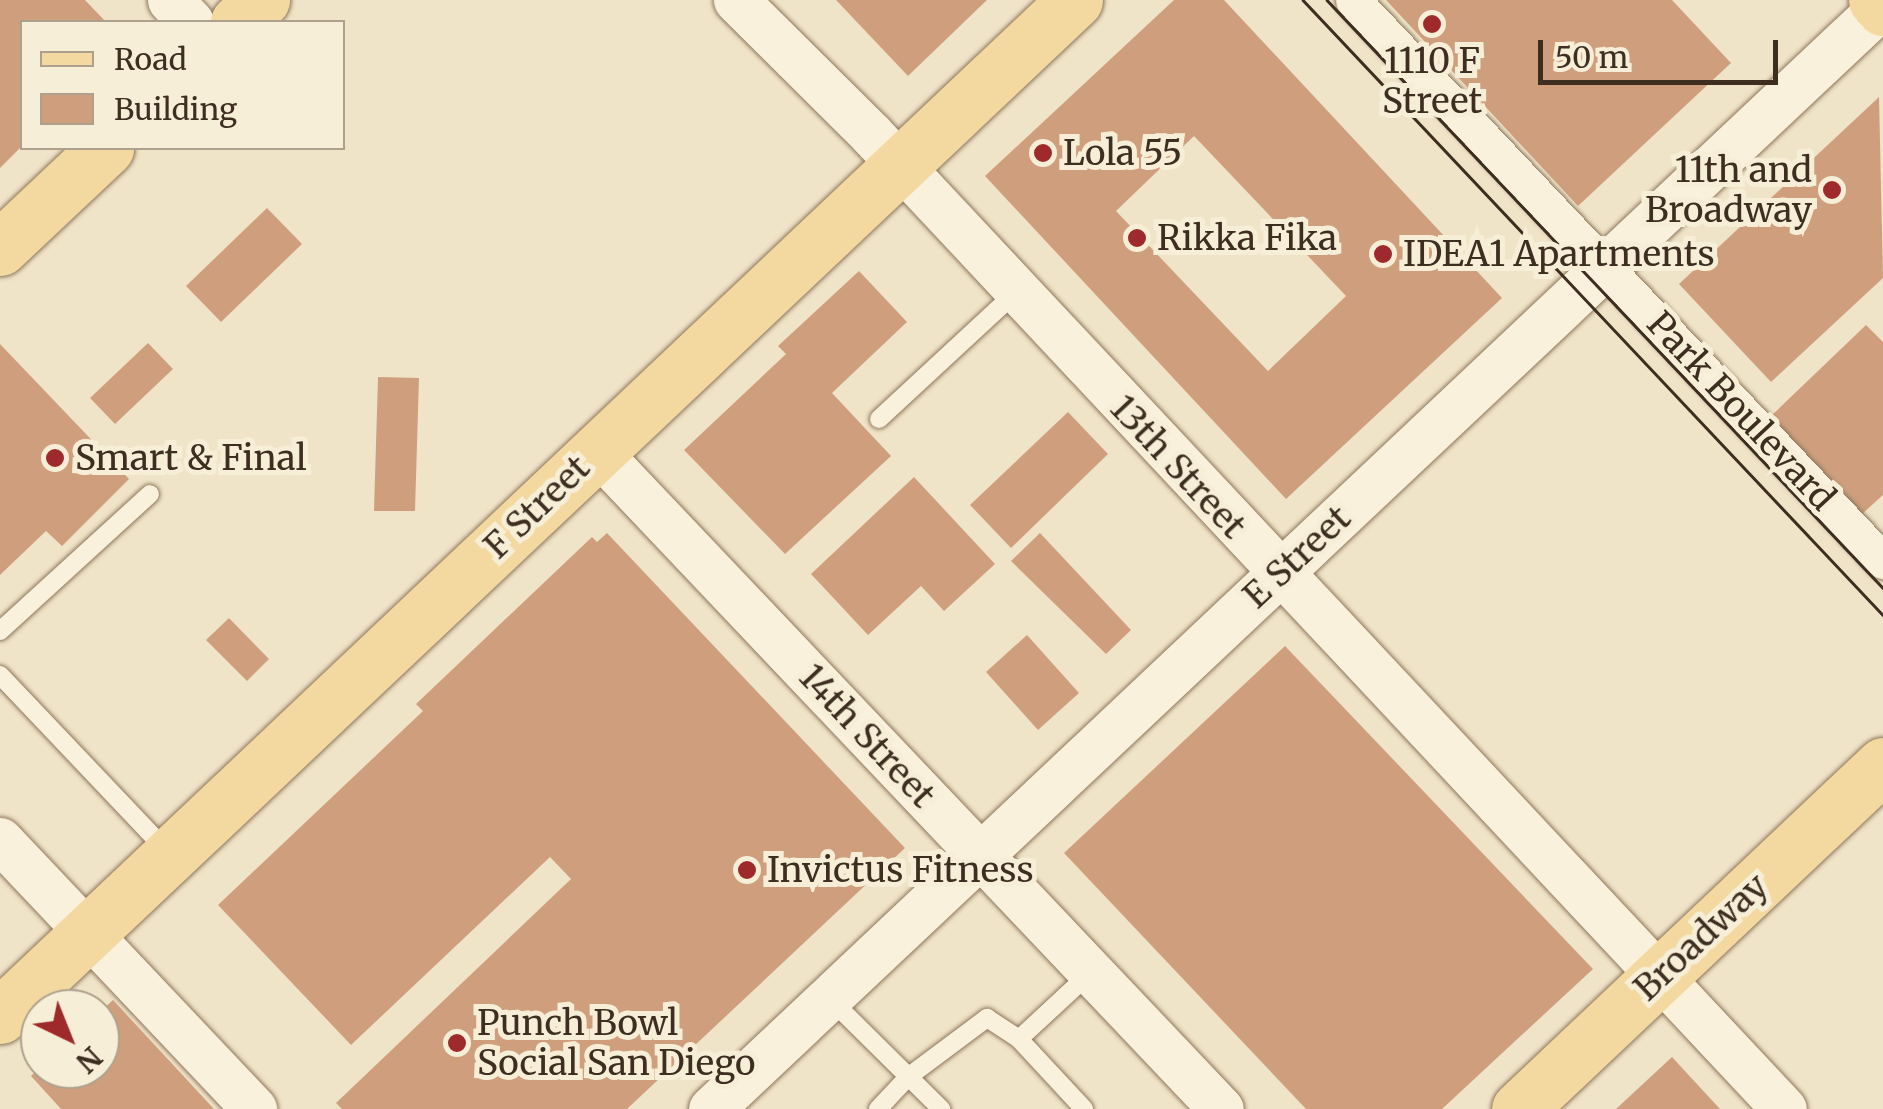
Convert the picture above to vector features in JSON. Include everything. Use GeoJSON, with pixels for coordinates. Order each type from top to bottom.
{"type":"FeatureCollection","features":[{"type":"Feature","properties":{"kind":"main road"},"geometry":{"type":"LineString","coordinates":[[240,20],[262,0]]}},
{"type":"Feature","properties":{"kind":"main road","name":"F Street"},"geometry":{"type":"LineString","coordinates":[[0,1016],[1075,0]]}},
{"type":"Feature","properties":{"kind":"main road"},"geometry":{"type":"LineString","coordinates":[[1876,0],[1883,7]]}},
{"type":"Feature","properties":{"kind":"main road"},"geometry":{"type":"LineString","coordinates":[[0,248],[104,150]]}},
{"type":"Feature","properties":{"kind":"main road","name":"Broadway"},"geometry":{"type":"LineString","coordinates":[[1519,1109],[1883,765]]}},
{"type":"Feature","properties":{"kind":"street"},"geometry":{"type":"LineString","coordinates":[[170,0],[189,20]]}},
{"type":"Feature","properties":{"kind":"street","name":"13th Street"},"geometry":{"type":"LineString","coordinates":[[736,0],[1784,1109]]}},
{"type":"Feature","properties":{"kind":"street","name":"Park Boulevard"},"geometry":{"type":"LineString","coordinates":[[1353,0],[1883,561]]}},
{"type":"Feature","properties":{"kind":"street","name":"E Street"},"geometry":{"type":"LineString","coordinates":[[711,1109],[1883,7]]}},
{"type":"Feature","properties":{"kind":"street","name":"14th Street"},"geometry":{"type":"LineString","coordinates":[[596,450],[1220,1109]]}},
{"type":"Feature","properties":{"kind":"street"},"geometry":{"type":"LineString","coordinates":[[0,840],[254,1109]]}},
{"type":"Feature","properties":{"kind":"lane"},"geometry":{"type":"LineString","coordinates":[[878,420],[1014,294]]}},
{"type":"Feature","properties":{"kind":"lane"},"geometry":{"type":"LineString","coordinates":[[0,631],[150,494]]}},
{"type":"Feature","properties":{"kind":"lane"},"geometry":{"type":"LineString","coordinates":[[0,675],[170,855]]}},
{"type":"Feature","properties":{"kind":"lane"},"geometry":{"type":"LineString","coordinates":[[1019,1039],[1091,972]]}},
{"type":"Feature","properties":{"kind":"lane"},"geometry":{"type":"LineString","coordinates":[[829,998],[940,1109]]}},
{"type":"Feature","properties":{"kind":"lane"},"geometry":{"type":"LineString","coordinates":[[878,1109],[908,1077],[987,1018],[996,1018],[1084,1109]]}},
{"type":"Feature","properties":{"kind":"building"},"geometry":{"type":"Polygon","coordinates":[[[0,0],[85,0],[104,20],[20,20],[20,148],[0,168],[0,0]]]}},
{"type":"Feature","properties":{"kind":"building"},"geometry":{"type":"Polygon","coordinates":[[[836,0],[987,0],[908,76],[836,0]]]}},
{"type":"Feature","properties":{"kind":"building","name":"IDEA1 Apartments"},"geometry":{"type":"Polygon","coordinates":[[[1174,0],[1224,0],[1502,298],[1286,499],[985,176],[1174,0]],[[1194,136],[1116,211],[1268,371],[1346,296],[1194,136]]]}},
{"type":"Feature","properties":{"kind":"building"},"geometry":{"type":"Polygon","coordinates":[[[1386,0],[1672,0],[1731,63],[1578,206],[1386,0]]]}},
{"type":"Feature","properties":{"kind":"building","name":"11th and Broadway"},"geometry":{"type":"Polygon","coordinates":[[[1879,97],[1883,278],[1771,382],[1679,284],[1879,97]]]}},
{"type":"Feature","properties":{"kind":"building"},"geometry":{"type":"Polygon","coordinates":[[[267,208],[302,244],[221,322],[186,286],[267,208]]]}},
{"type":"Feature","properties":{"kind":"building"},"geometry":{"type":"Polygon","coordinates":[[[859,271],[907,322],[832,393],[891,456],[785,554],[684,450],[786,354],[778,346],[859,271]]]}},
{"type":"Feature","properties":{"kind":"building"},"geometry":{"type":"Polygon","coordinates":[[[1866,325],[1883,342],[1883,495],[1862,514],[1770,417],[1866,325]]]}},
{"type":"Feature","properties":{"kind":"building"},"geometry":{"type":"Polygon","coordinates":[[[148,343],[173,369],[115,424],[90,398],[148,343]]]}},
{"type":"Feature","properties":{"kind":"building","name":"Smart & Final"},"geometry":{"type":"Polygon","coordinates":[[[0,344],[129,479],[62,546],[46,531],[0,575],[0,344]]]}},
{"type":"Feature","properties":{"kind":"building"},"geometry":{"type":"Polygon","coordinates":[[[378,377],[419,378],[415,511],[374,511],[378,377]]]}},
{"type":"Feature","properties":{"kind":"building"},"geometry":{"type":"Polygon","coordinates":[[[1068,412],[1108,454],[1011,548],[970,505],[1068,412]]]}},
{"type":"Feature","properties":{"kind":"building"},"geometry":{"type":"Polygon","coordinates":[[[914,477],[995,564],[944,611],[921,586],[868,635],[811,574],[914,477]]]}},
{"type":"Feature","properties":{"kind":"building"},"geometry":{"type":"Polygon","coordinates":[[[607,533],[905,848],[627,1109],[342,1109],[336,1103],[571,879],[550,857],[351,1045],[218,905],[423,711],[416,704],[592,537],[597,542],[607,533]]]}},
{"type":"Feature","properties":{"kind":"building"},"geometry":{"type":"Polygon","coordinates":[[[1040,533],[1131,630],[1106,654],[1011,561],[1040,533]]]}},
{"type":"Feature","properties":{"kind":"building"},"geometry":{"type":"Polygon","coordinates":[[[229,618],[269,659],[247,681],[206,640],[229,618]]]}},
{"type":"Feature","properties":{"kind":"building"},"geometry":{"type":"Polygon","coordinates":[[[1027,635],[1079,693],[1038,730],[986,672],[1027,635]]]}},
{"type":"Feature","properties":{"kind":"building"},"geometry":{"type":"Polygon","coordinates":[[[1285,646],[1593,969],[1442,1109],[1306,1109],[1064,853],[1285,646]]]}},
{"type":"Feature","properties":{"kind":"building"},"geometry":{"type":"Polygon","coordinates":[[[120,1008],[214,1109],[61,1109],[43,1089],[120,1089],[120,1008]]]}},
{"type":"Feature","properties":{"kind":"building"},"geometry":{"type":"Polygon","coordinates":[[[1672,1057],[1720,1109],[1616,1109],[1672,1057]]]}},
{"type":"Feature","properties":{"kind":"tram line"},"geometry":{"type":"LineString","coordinates":[[1303,0],[1883,615]]}},
{"type":"Feature","properties":{"kind":"tram line"},"geometry":{"type":"LineString","coordinates":[[1327,0],[1883,588]]}},
{"type":"Feature","properties":{"kind":"place","name":"1110 F Street"},"geometry":{"type":"Point","coordinates":[1432,24]}},
{"type":"Feature","properties":{"kind":"place","name":"Lola 55"},"geometry":{"type":"Point","coordinates":[1043,153]}},
{"type":"Feature","properties":{"kind":"place","name":"11th and Broadway"},"geometry":{"type":"Point","coordinates":[1832,190]}},
{"type":"Feature","properties":{"kind":"place","name":"Rikka Fika"},"geometry":{"type":"Point","coordinates":[1137,238]}},
{"type":"Feature","properties":{"kind":"place","name":"IDEA1 Apartments"},"geometry":{"type":"Point","coordinates":[1383,254]}},
{"type":"Feature","properties":{"kind":"place","name":"Smart & Final"},"geometry":{"type":"Point","coordinates":[55,458]}},
{"type":"Feature","properties":{"kind":"place","name":"Invictus Fitness"},"geometry":{"type":"Point","coordinates":[747,870]}},
{"type":"Feature","properties":{"kind":"place","name":"Punch Bowl Social San Diego"},"geometry":{"type":"Point","coordinates":[457,1043]}}]}
